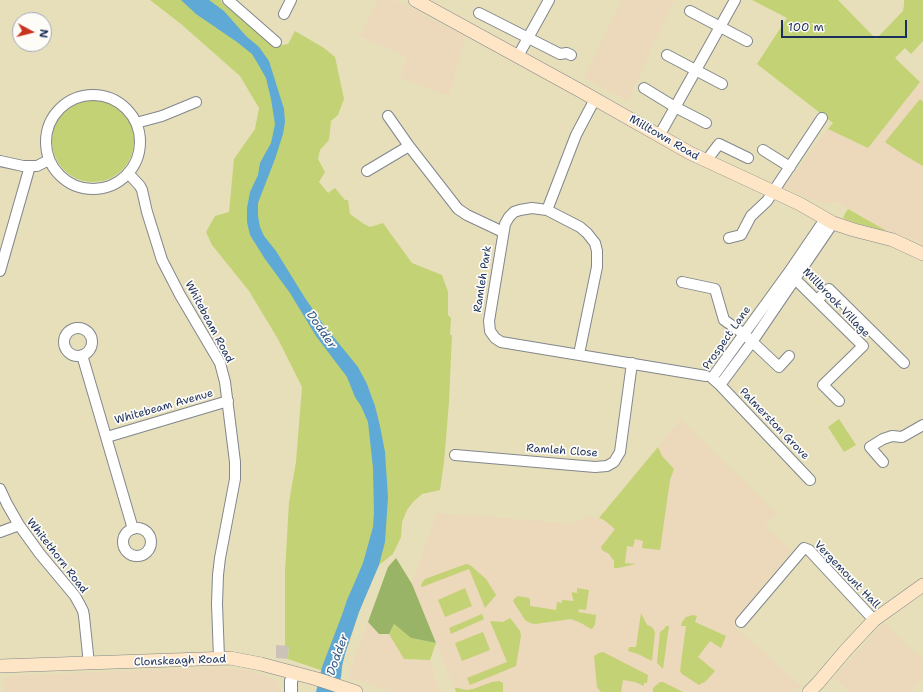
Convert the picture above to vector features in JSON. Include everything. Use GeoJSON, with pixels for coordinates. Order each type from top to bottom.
{"type":"FeatureCollection","features":[{"type":"Feature","properties":{"kind":"main road","name":"Milltown Road"},"geometry":{"type":"LineString","coordinates":[[415,0],[690,153],[800,204],[829,221],[854,230],[893,240],[923,254]]}},
{"type":"Feature","properties":{"kind":"main road"},"geometry":{"type":"LineString","coordinates":[[809,692],[874,620],[923,585]]}},
{"type":"Feature","properties":{"kind":"main road","name":"Clonskeagh Road"},"geometry":{"type":"LineString","coordinates":[[0,666],[230,658],[317,679],[356,692]]}},
{"type":"Feature","properties":{"kind":"street"},"geometry":{"type":"LineString","coordinates":[[228,0],[276,42]]}},
{"type":"Feature","properties":{"kind":"street"},"geometry":{"type":"LineString","coordinates":[[284,14],[291,0]]}},
{"type":"Feature","properties":{"kind":"street"},"geometry":{"type":"LineString","coordinates":[[518,56],[549,0]]}},
{"type":"Feature","properties":{"kind":"street"},"geometry":{"type":"LineString","coordinates":[[659,136],[734,0]]}},
{"type":"Feature","properties":{"kind":"street"},"geometry":{"type":"LineString","coordinates":[[690,11],[747,41]]}},
{"type":"Feature","properties":{"kind":"street"},"geometry":{"type":"LineString","coordinates":[[479,13],[560,54],[567,53],[571,55]]}},
{"type":"Feature","properties":{"kind":"street"},"geometry":{"type":"LineString","coordinates":[[667,55],[722,84]]}},
{"type":"Feature","properties":{"kind":"street"},"geometry":{"type":"LineString","coordinates":[[644,88],[675,107],[706,123]]}},
{"type":"Feature","properties":{"kind":"street"},"geometry":{"type":"LineString","coordinates":[[88,95],[103,95],[116,101],[128,110],[136,123],[139,136],[139,149],[135,162],[128,173],[119,181],[108,186],[97,189],[74,185],[64,179],[55,170],[49,160],[46,140],[47,131],[52,118],[61,106],[74,98],[88,95]]}},
{"type":"Feature","properties":{"kind":"street"},"geometry":{"type":"LineString","coordinates":[[548,210],[576,135],[595,99]]}},
{"type":"Feature","properties":{"kind":"street"},"geometry":{"type":"LineString","coordinates":[[136,123],[162,116],[196,102]]}},
{"type":"Feature","properties":{"kind":"street"},"geometry":{"type":"LineString","coordinates":[[388,116],[409,146],[458,209],[503,232]]}},
{"type":"Feature","properties":{"kind":"street"},"geometry":{"type":"LineString","coordinates":[[729,238],[741,235],[752,216],[767,201],[822,118]]}},
{"type":"Feature","properties":{"kind":"street"},"geometry":{"type":"LineString","coordinates":[[706,161],[719,144],[748,158]]}},
{"type":"Feature","properties":{"kind":"street"},"geometry":{"type":"LineString","coordinates":[[368,171],[409,146]]}},
{"type":"Feature","properties":{"kind":"street"},"geometry":{"type":"LineString","coordinates":[[762,150],[790,167]]}},
{"type":"Feature","properties":{"kind":"street"},"geometry":{"type":"LineString","coordinates":[[0,161],[23,166],[37,166],[49,160]]}},
{"type":"Feature","properties":{"kind":"street"},"geometry":{"type":"LineString","coordinates":[[0,271],[30,166]]}},
{"type":"Feature","properties":{"kind":"street","name":"Whitebeam Road"},"geometry":{"type":"LineString","coordinates":[[128,173],[142,190],[147,212],[163,262],[180,295],[220,364],[225,382],[235,465],[234,484],[218,575],[217,604],[219,658]]}},
{"type":"Feature","properties":{"kind":"street","name":"Ramleh Park"},"geometry":{"type":"LineString","coordinates":[[579,354],[597,267],[598,251],[586,232],[548,210],[532,208],[514,212],[505,224],[503,232],[489,321],[490,332],[495,338],[501,342],[706,376]]}},
{"type":"Feature","properties":{"kind":"street","name":"Prospect Lane"},"geometry":{"type":"LineString","coordinates":[[792,275],[744,334],[712,378],[720,385],[752,342],[792,275],[829,221]]}},
{"type":"Feature","properties":{"kind":"street","name":"Millbrook Village"},"geometry":{"type":"LineString","coordinates":[[792,275],[863,346],[823,385],[838,401]]}},
{"type":"Feature","properties":{"kind":"street"},"geometry":{"type":"LineString","coordinates":[[682,282],[715,289],[724,320],[744,334],[779,367],[789,356]]}},
{"type":"Feature","properties":{"kind":"street"},"geometry":{"type":"LineString","coordinates":[[817,300],[829,289],[904,363]]}},
{"type":"Feature","properties":{"kind":"street"},"geometry":{"type":"LineString","coordinates":[[863,346],[875,335]]}},
{"type":"Feature","properties":{"kind":"street","name":"Whitebeam Avenue"},"geometry":{"type":"LineString","coordinates":[[82,355],[133,529]]}},
{"type":"Feature","properties":{"kind":"street","name":"Ramleh Close"},"geometry":{"type":"LineString","coordinates":[[454,455],[595,467],[607,466],[614,462],[620,452],[632,363]]}},
{"type":"Feature","properties":{"kind":"street","name":"Palmerston Grove"},"geometry":{"type":"LineString","coordinates":[[720,385],[810,480]]}},
{"type":"Feature","properties":{"kind":"street","name":"Whitebeam Avenue"},"geometry":{"type":"LineString","coordinates":[[106,437],[228,401]]}},
{"type":"Feature","properties":{"kind":"street"},"geometry":{"type":"LineString","coordinates":[[883,462],[870,447],[883,439],[892,436],[902,437],[923,426]]}},
{"type":"Feature","properties":{"kind":"street","name":"Whitethorn Road"},"geometry":{"type":"LineString","coordinates":[[0,489],[18,526],[75,596],[80,605],[84,616],[88,664]]}},
{"type":"Feature","properties":{"kind":"street"},"geometry":{"type":"LineString","coordinates":[[0,532],[18,526]]}},
{"type":"Feature","properties":{"kind":"street","name":"Vergemount Hall"},"geometry":{"type":"LineString","coordinates":[[741,622],[804,548],[809,550],[874,620]]}},
{"type":"Feature","properties":{"kind":"street"},"geometry":{"type":"LineString","coordinates":[[291,692],[291,681],[294,673]]}},
{"type":"Feature","properties":{"kind":"shaded area"},"geometry":{"type":"Polygon","coordinates":[[[378,0],[393,0],[446,27],[453,28],[465,37],[449,96],[400,77],[407,57],[360,36],[378,0]]]}},
{"type":"Feature","properties":{"kind":"shaded area"},"geometry":{"type":"Polygon","coordinates":[[[622,0],[674,0],[628,101],[584,77],[622,0]]]}},
{"type":"Feature","properties":{"kind":"shaded area"},"geometry":{"type":"Polygon","coordinates":[[[920,82],[923,86],[923,245],[915,239],[889,232],[835,201],[828,204],[823,204],[784,187],[828,129],[868,148],[920,82]]]}},
{"type":"Feature","properties":{"kind":"shaded area"},"geometry":{"type":"Polygon","coordinates":[[[681,419],[777,514],[765,526],[791,551],[732,624],[803,688],[794,689],[792,692],[456,692],[412,584],[437,513],[572,524],[572,522],[584,519],[587,516],[599,518],[681,419]]]}},
{"type":"Feature","properties":{"kind":"shaded area"},"geometry":{"type":"Polygon","coordinates":[[[368,622],[379,634],[389,634],[404,659],[430,660],[439,692],[393,692],[348,677],[368,622]]]}},
{"type":"Feature","properties":{"kind":"shaded area"},"geometry":{"type":"Polygon","coordinates":[[[884,623],[923,660],[923,678],[910,692],[850,692],[834,678],[884,623]]]}},
{"type":"Feature","properties":{"kind":"shaded area"},"geometry":{"type":"Polygon","coordinates":[[[276,645],[289,646],[288,659],[276,658],[276,645]]]}},
{"type":"Feature","properties":{"kind":"shaded area"},"geometry":{"type":"Polygon","coordinates":[[[221,667],[250,671],[272,679],[277,682],[281,692],[3,692],[4,680],[8,676],[221,667]]]}},
{"type":"Feature","properties":{"kind":"green space"},"geometry":{"type":"Polygon","coordinates":[[[150,0],[221,0],[222,3],[276,46],[288,44],[295,31],[324,48],[335,57],[344,99],[338,115],[331,121],[329,140],[320,150],[318,159],[325,172],[319,182],[328,193],[335,188],[345,200],[348,200],[350,214],[364,224],[370,227],[383,223],[412,263],[442,275],[448,292],[448,315],[451,318],[450,335],[452,335],[449,402],[440,490],[422,494],[407,510],[402,522],[401,537],[393,554],[379,565],[370,584],[345,654],[341,677],[288,659],[289,646],[285,646],[285,572],[289,502],[296,462],[302,387],[278,339],[249,291],[212,245],[206,232],[215,216],[229,212],[234,159],[255,129],[259,108],[240,76],[181,24],[150,0]]]}},
{"type":"Feature","properties":{"kind":"green space"},"geometry":{"type":"Polygon","coordinates":[[[752,0],[838,0],[876,39],[903,11],[904,0],[923,0],[923,41],[911,54],[905,48],[895,58],[920,82],[868,148],[828,129],[833,123],[757,64],[787,18],[752,0]]]}},
{"type":"Feature","properties":{"kind":"green space"},"geometry":{"type":"Polygon","coordinates":[[[920,99],[923,102],[923,166],[885,142],[920,99]]]}},
{"type":"Feature","properties":{"kind":"green space"},"geometry":{"type":"Polygon","coordinates":[[[93,100],[109,103],[122,112],[131,125],[134,141],[131,157],[122,170],[109,179],[93,182],[77,179],[64,170],[55,157],[52,141],[55,125],[64,112],[77,103],[93,100]]]}},
{"type":"Feature","properties":{"kind":"green space"},"geometry":{"type":"Polygon","coordinates":[[[848,209],[886,231],[845,219],[843,217],[848,209]]]}},
{"type":"Feature","properties":{"kind":"green space"},"geometry":{"type":"Polygon","coordinates":[[[839,419],[856,445],[844,452],[828,427],[839,419]]]}},
{"type":"Feature","properties":{"kind":"green space"},"geometry":{"type":"Polygon","coordinates":[[[658,447],[662,456],[674,469],[670,480],[660,550],[642,548],[643,541],[635,539],[633,547],[627,546],[625,563],[636,564],[614,568],[614,561],[609,554],[602,550],[601,547],[615,529],[599,518],[658,447]]]}},
{"type":"Feature","properties":{"kind":"green space"},"geometry":{"type":"Polygon","coordinates":[[[396,558],[412,584],[436,643],[411,638],[394,624],[389,634],[379,634],[368,622],[388,567],[396,558]]]}},
{"type":"Feature","properties":{"kind":"green space"},"geometry":{"type":"Polygon","coordinates":[[[466,564],[470,565],[486,579],[496,595],[485,608],[469,569],[422,587],[421,585],[425,579],[466,564]]]}},
{"type":"Feature","properties":{"kind":"green space"},"geometry":{"type":"Polygon","coordinates":[[[465,588],[472,606],[445,617],[438,600],[465,588]]]}},
{"type":"Feature","properties":{"kind":"green space"},"geometry":{"type":"Polygon","coordinates":[[[577,588],[589,590],[586,610],[579,609],[578,612],[596,615],[595,624],[591,629],[571,619],[535,624],[530,623],[525,620],[513,601],[518,596],[529,598],[530,606],[556,610],[557,602],[562,603],[562,600],[574,601],[572,592],[577,593],[577,588]]]}},
{"type":"Feature","properties":{"kind":"green space"},"geometry":{"type":"Polygon","coordinates":[[[641,613],[647,625],[652,627],[655,632],[652,661],[628,651],[629,647],[636,647],[641,613]]]}},
{"type":"Feature","properties":{"kind":"green space"},"geometry":{"type":"Polygon","coordinates":[[[482,614],[484,619],[451,634],[449,628],[482,614]]]}},
{"type":"Feature","properties":{"kind":"green space"},"geometry":{"type":"Polygon","coordinates":[[[693,615],[697,616],[695,622],[726,636],[721,648],[710,641],[698,657],[715,671],[706,681],[699,685],[682,674],[680,671],[686,626],[681,626],[686,617],[693,615]]]}},
{"type":"Feature","properties":{"kind":"green space"},"geometry":{"type":"Polygon","coordinates":[[[510,618],[520,631],[521,636],[516,666],[470,685],[467,678],[507,662],[490,621],[503,622],[510,618]]]}},
{"type":"Feature","properties":{"kind":"green space"},"geometry":{"type":"Polygon","coordinates":[[[394,624],[411,638],[436,643],[430,660],[404,659],[389,634],[394,624]]]}},
{"type":"Feature","properties":{"kind":"green space"},"geometry":{"type":"Polygon","coordinates":[[[666,626],[669,626],[663,669],[657,663],[660,632],[666,626]]]}},
{"type":"Feature","properties":{"kind":"green space"},"geometry":{"type":"Polygon","coordinates":[[[483,632],[490,650],[462,661],[455,643],[483,632]]]}},
{"type":"Feature","properties":{"kind":"green space"},"geometry":{"type":"Polygon","coordinates":[[[603,652],[648,675],[647,683],[644,683],[644,686],[635,682],[623,680],[621,692],[601,692],[597,687],[594,656],[603,652]]]}},
{"type":"Feature","properties":{"kind":"green space"},"geometry":{"type":"Polygon","coordinates":[[[499,681],[503,683],[503,692],[456,692],[455,688],[466,690],[473,689],[499,681]]]}},
{"type":"Feature","properties":{"kind":"green space"},"geometry":{"type":"Polygon","coordinates":[[[660,682],[683,692],[653,692],[653,688],[660,682]]]}},
{"type":"Feature","properties":{"kind":"water","name":"Dodder"},"geometry":{"type":"Polygon","coordinates":[[[181,0],[209,0],[224,11],[246,36],[259,47],[269,61],[284,109],[285,122],[283,134],[275,159],[258,203],[260,227],[264,236],[276,251],[323,324],[358,367],[367,384],[380,426],[385,452],[388,497],[385,542],[379,565],[359,612],[345,654],[341,677],[336,692],[316,692],[322,667],[347,600],[363,563],[373,527],[373,468],[368,422],[355,397],[347,377],[316,336],[290,293],[265,259],[250,235],[247,222],[247,208],[250,192],[258,175],[260,163],[271,143],[275,124],[266,78],[252,54],[196,14],[181,0]]]}}]}
